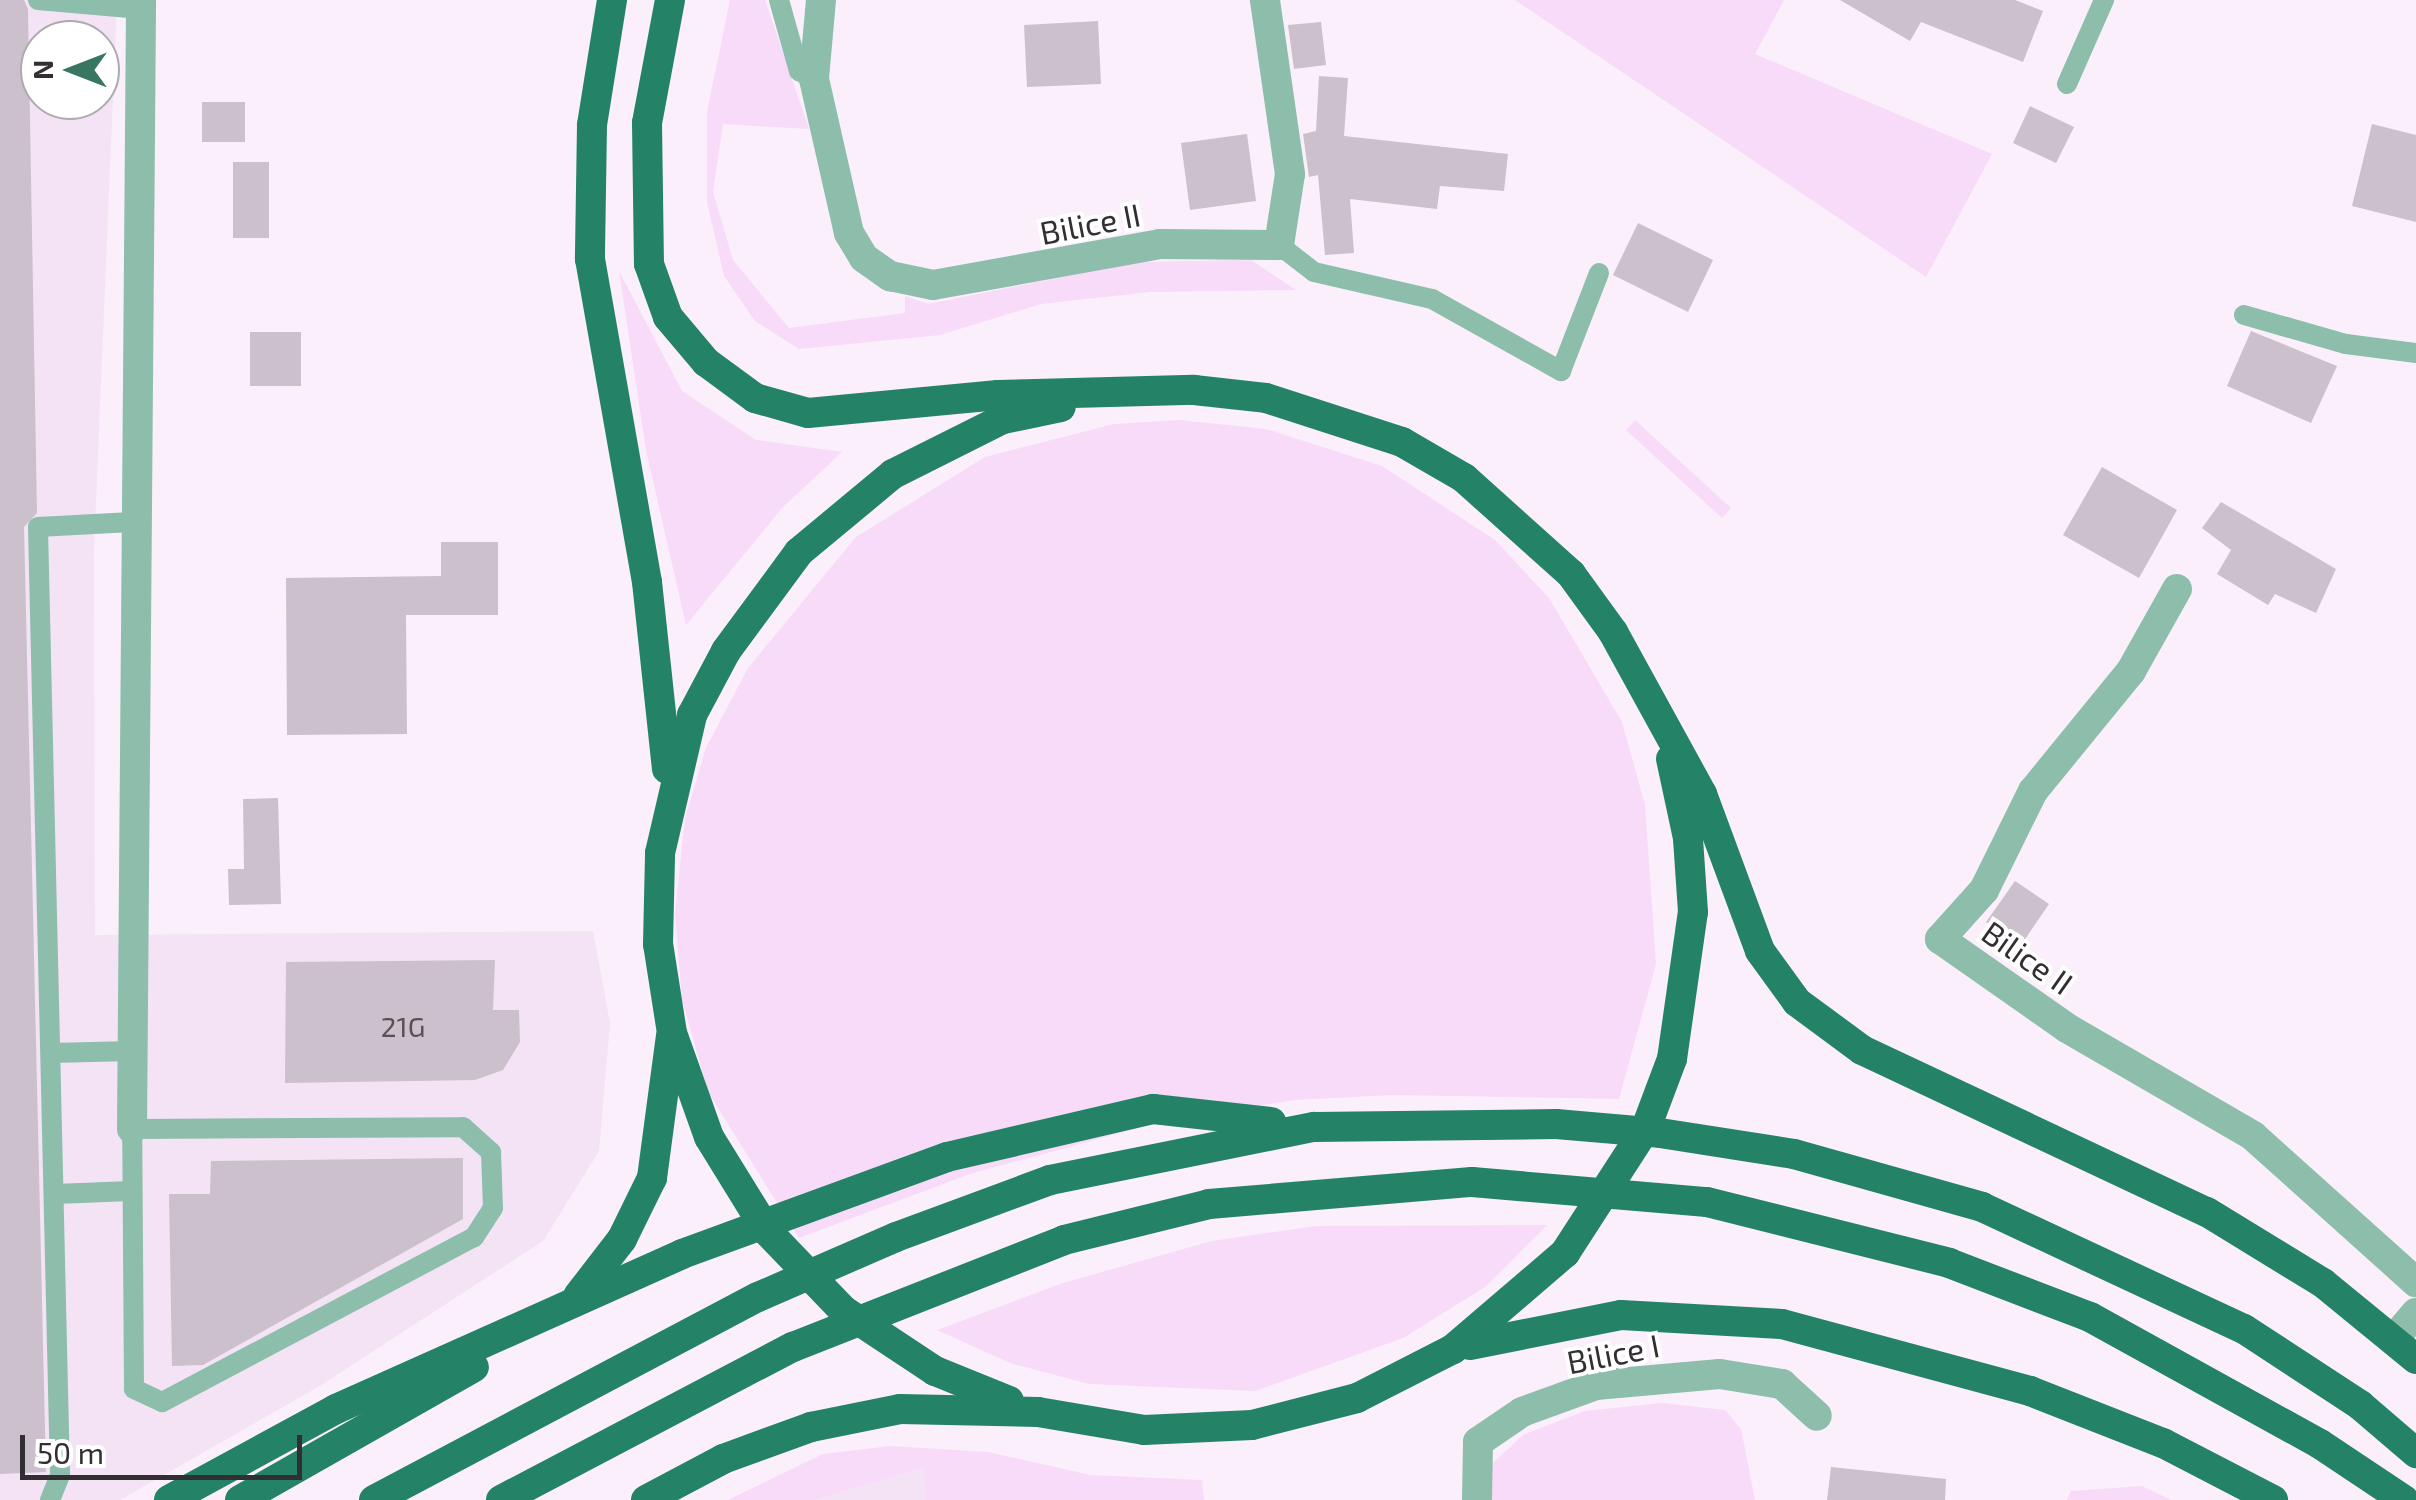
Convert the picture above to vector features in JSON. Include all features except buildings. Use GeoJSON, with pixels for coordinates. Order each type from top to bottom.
{"type":"FeatureCollection","features":[{"type":"Feature","properties":{"kind":"highway"},"geometry":{"type":"LineString","coordinates":[[612,0],[592,125],[590,259],[664,695],[668,798],[658,944],[672,1033],[709,1137],[767,1231],[818,1284],[936,1372],[1038,1412]]}},
{"type":"Feature","properties":{"kind":"highway"},"geometry":{"type":"LineString","coordinates":[[670,0],[647,122],[649,264],[668,317],[706,362],[755,398],[808,414],[998,395],[1122,393],[1266,398],[1402,442],[1506,511],[1571,574],[1647,695],[1702,794],[1760,951],[1798,1002],[1862,1050],[2207,1212],[2322,1283],[2405,1349]]}},
{"type":"Feature","properties":{"kind":"highway"},"geometry":{"type":"LineString","coordinates":[[668,798],[692,716],[721,658],[799,552],[893,474],[956,442],[1003,420],[1122,393]]}},
{"type":"Feature","properties":{"kind":"highway"},"geometry":{"type":"LineString","coordinates":[[646,1500],[722,1458],[811,1427],[959,1405],[1038,1412],[1144,1430],[1252,1424],[1356,1398],[1453,1350],[1513,1305],[1576,1238],[1646,1128],[1672,1058],[1691,949],[1688,838],[1647,695]]}},
{"type":"Feature","properties":{"kind":"highway"},"geometry":{"type":"LineString","coordinates":[[240,1500],[490,1357],[584,1292],[652,1178],[672,1033]]}},
{"type":"Feature","properties":{"kind":"highway"},"geometry":{"type":"LineString","coordinates":[[169,1500],[336,1410],[682,1254],[947,1156],[1153,1110],[1314,1127],[1500,1124],[1660,1133],[1794,1154],[1982,1207],[2127,1270],[2244,1329],[2360,1405],[2416,1452]]}},
{"type":"Feature","properties":{"kind":"highway"},"geometry":{"type":"LineString","coordinates":[[374,1500],[584,1385],[896,1237],[1050,1180],[1314,1127]]}},
{"type":"Feature","properties":{"kind":"highway"},"geometry":{"type":"LineString","coordinates":[[501,1500],[615,1435],[920,1293],[1064,1240],[1209,1204],[1472,1182],[1649,1192],[1767,1214],[1949,1263],[2090,1317],[2320,1444],[2404,1500]]}},
{"type":"Feature","properties":{"kind":"highway"},"geometry":{"type":"LineString","coordinates":[[1453,1350],[1621,1315],[1782,1324],[2030,1391],[2163,1444],[2273,1500]]}},
{"type":"Feature","properties":{"kind":"street","name":"Bilice II"},"geometry":{"type":"LineString","coordinates":[[821,0],[814,78],[833,187],[849,233],[864,258],[912,284],[980,279],[1160,244],[1278,245]]}},
{"type":"Feature","properties":{"kind":"street"},"geometry":{"type":"LineString","coordinates":[[1266,0],[1290,174],[1278,245]]}},
{"type":"Feature","properties":{"kind":"street"},"geometry":{"type":"LineString","coordinates":[[132,1129],[132,522],[141,5]]}},
{"type":"Feature","properties":{"kind":"street","name":"Bilice II"},"geometry":{"type":"LineString","coordinates":[[2177,590],[2131,671],[2033,792],[1984,890],[1940,939],[2068,1028],[2253,1136],[2416,1282]]}},
{"type":"Feature","properties":{"kind":"street"},"geometry":{"type":"LineString","coordinates":[[2405,1349],[2416,1313]]}},
{"type":"Feature","properties":{"kind":"street","name":"Bilice I"},"geometry":{"type":"LineString","coordinates":[[1477,1500],[1478,1442],[1522,1412],[1596,1385],[1720,1374],[1782,1384],[1817,1416]]}},
{"type":"Feature","properties":{"kind":"lane"},"geometry":{"type":"LineString","coordinates":[[38,0],[141,5]]}},
{"type":"Feature","properties":{"kind":"lane","name":"Bilice II"},"geometry":{"type":"LineString","coordinates":[[780,0],[800,71],[814,78]]}},
{"type":"Feature","properties":{"kind":"lane"},"geometry":{"type":"LineString","coordinates":[[2068,84],[2104,0]]}},
{"type":"Feature","properties":{"kind":"lane"},"geometry":{"type":"LineString","coordinates":[[1278,245],[1314,272],[1432,300],[1561,371],[1599,273]]}},
{"type":"Feature","properties":{"kind":"lane"},"geometry":{"type":"LineString","coordinates":[[2244,315],[2346,344],[2416,353]]}},
{"type":"Feature","properties":{"kind":"lane"},"geometry":{"type":"LineString","coordinates":[[50,1500],[60,1475],[38,527],[132,522]]}},
{"type":"Feature","properties":{"kind":"lane"},"geometry":{"type":"LineString","coordinates":[[51,1052],[132,1051]]}},
{"type":"Feature","properties":{"kind":"lane"},"geometry":{"type":"LineString","coordinates":[[462,1127],[492,1152],[494,1208],[474,1237],[162,1402],[134,1389],[131,1192],[132,1129],[462,1127]]}},
{"type":"Feature","properties":{"kind":"lane"},"geometry":{"type":"LineString","coordinates":[[54,1194],[131,1192]]}},
{"type":"Feature","properties":{"kind":"shaded area"},"geometry":{"type":"Polygon","coordinates":[[[0,0],[117,0],[116,20],[20,20],[20,120],[112,120],[94,548],[95,935],[593,931],[610,1023],[599,1151],[543,1241],[318,1387],[120,1500],[0,1500],[0,0]]]}},
{"type":"Feature","properties":{"kind":"shaded area"},"geometry":{"type":"Polygon","coordinates":[[[730,0],[765,0],[809,129],[723,124],[713,192],[733,260],[789,328],[905,313],[905,296],[928,304],[1138,262],[1251,260],[1296,290],[1150,292],[1041,304],[940,335],[799,349],[755,321],[724,276],[707,202],[707,112],[730,0]]]}},
{"type":"Feature","properties":{"kind":"shaded area"},"geometry":{"type":"Polygon","coordinates":[[[1515,0],[1784,0],[1755,54],[1992,154],[1926,277],[1515,0]]]}},
{"type":"Feature","properties":{"kind":"shaded area"},"geometry":{"type":"Polygon","coordinates":[[[619,271],[682,391],[756,440],[842,452],[782,508],[686,625],[646,450],[619,271]]]}},
{"type":"Feature","properties":{"kind":"shaded area"},"geometry":{"type":"Polygon","coordinates":[[[1179,420],[1266,429],[1382,466],[1495,540],[1549,598],[1622,722],[1645,805],[1656,964],[1619,1099],[1393,1095],[1294,1100],[1160,1122],[970,1174],[799,1238],[708,1092],[682,999],[675,914],[685,818],[706,748],[748,668],[856,537],[985,457],[1114,424],[1179,420]]]}},
{"type":"Feature","properties":{"kind":"shaded area"},"geometry":{"type":"Polygon","coordinates":[[[1635,420],[1731,508],[1722,518],[1626,430],[1635,420]]]}},
{"type":"Feature","properties":{"kind":"shaded area"},"geometry":{"type":"Polygon","coordinates":[[[1547,1225],[1485,1287],[1403,1338],[1255,1391],[1089,1384],[1010,1363],[937,1330],[1063,1283],[1212,1241],[1316,1226],[1547,1225]]]}},
{"type":"Feature","properties":{"kind":"shaded area"},"geometry":{"type":"Polygon","coordinates":[[[1662,1403],[1725,1410],[1741,1429],[1755,1500],[1492,1500],[1492,1464],[1523,1435],[1585,1411],[1662,1403]]]}},
{"type":"Feature","properties":{"kind":"shaded area"},"geometry":{"type":"Polygon","coordinates":[[[891,1446],[988,1452],[1090,1475],[1202,1480],[1204,1500],[926,1500],[924,1468],[815,1500],[728,1500],[823,1454],[891,1446]]]}},
{"type":"Feature","properties":{"kind":"shaded area"},"geometry":{"type":"Polygon","coordinates":[[[925,1468],[926,1500],[815,1500],[925,1468]]]}},
{"type":"Feature","properties":{"kind":"shaded area"},"geometry":{"type":"Polygon","coordinates":[[[2142,1486],[2171,1500],[2067,1500],[2071,1491],[2142,1486]]]}}]}
